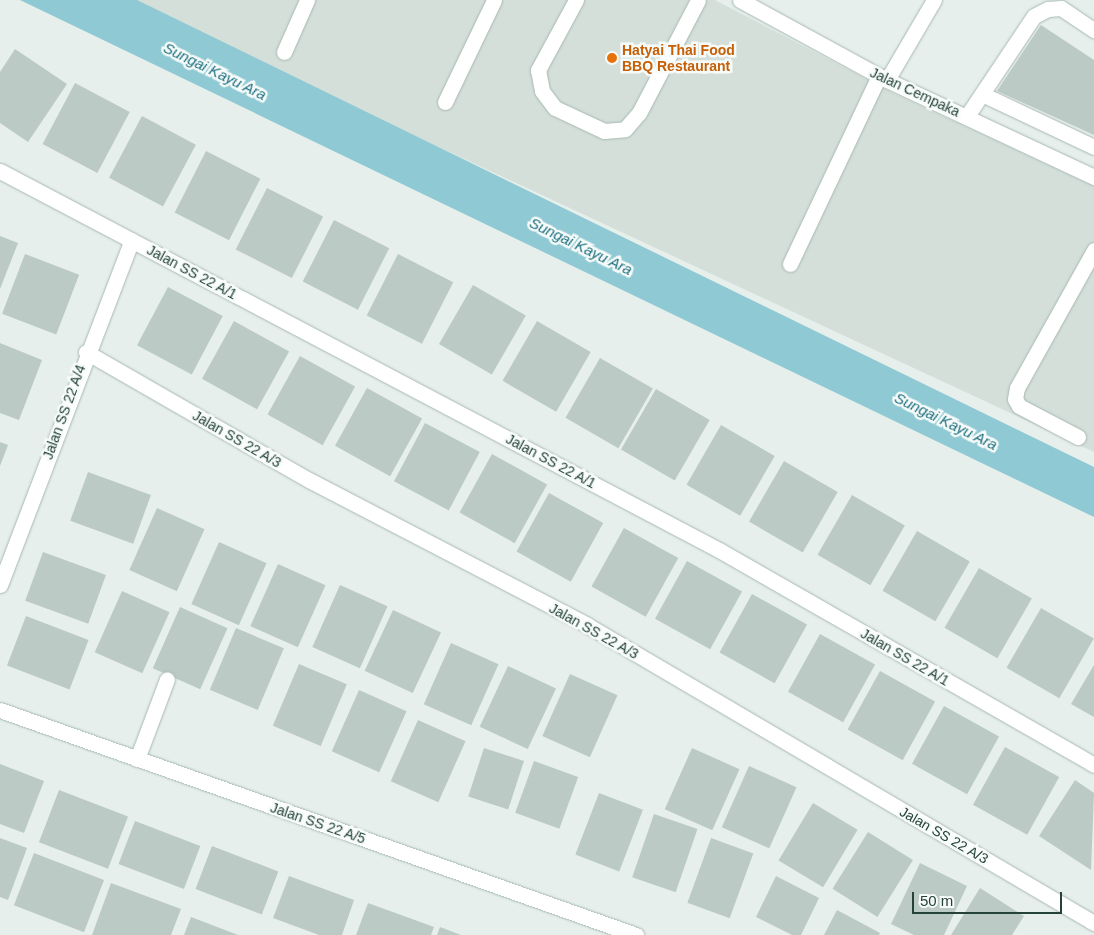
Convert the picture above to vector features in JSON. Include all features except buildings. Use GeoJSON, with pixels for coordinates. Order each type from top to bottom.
{"type":"FeatureCollection","features":[{"type":"Feature","properties":{"kind":"street"},"geometry":{"type":"LineString","coordinates":[[284,52],[307,0]]}},
{"type":"Feature","properties":{"kind":"street"},"geometry":{"type":"LineString","coordinates":[[445,102],[494,0]]}},
{"type":"Feature","properties":{"kind":"street"},"geometry":{"type":"LineString","coordinates":[[576,0],[538,70],[542,91],[555,108],[604,131],[625,129],[639,113],[698,0]]}},
{"type":"Feature","properties":{"kind":"street"},"geometry":{"type":"LineString","coordinates":[[790,264],[883,78],[934,0]]}},
{"type":"Feature","properties":{"kind":"street","name":"Jalan Cempaka"},"geometry":{"type":"LineString","coordinates":[[743,1],[883,78],[1094,177]]}},
{"type":"Feature","properties":{"kind":"street"},"geometry":{"type":"LineString","coordinates":[[967,116],[1034,16],[1048,8],[1061,8],[1094,30]]}},
{"type":"Feature","properties":{"kind":"street"},"geometry":{"type":"LineString","coordinates":[[982,94],[1094,147]]}},
{"type":"Feature","properties":{"kind":"street","name":"Jalan SS 22 A/1"},"geometry":{"type":"LineString","coordinates":[[0,171],[719,550],[1094,765]]}},
{"type":"Feature","properties":{"kind":"street","name":"Jalan SS 22 A/4"},"geometry":{"type":"LineString","coordinates":[[0,585],[86,352],[132,240]]}},
{"type":"Feature","properties":{"kind":"street"},"geometry":{"type":"LineString","coordinates":[[1078,438],[1019,406],[1015,399],[1017,388],[1094,250]]}},
{"type":"Feature","properties":{"kind":"street","name":"Jalan SS 22 A/3"},"geometry":{"type":"LineString","coordinates":[[86,352],[308,480],[587,626],[1094,923]]}},
{"type":"Feature","properties":{"kind":"street"},"geometry":{"type":"LineString","coordinates":[[136,759],[167,679]]}},
{"type":"Feature","properties":{"kind":"street","name":"Jalan SS 22 A/5"},"geometry":{"type":"LineString","coordinates":[[0,710],[636,935]]}},
{"type":"Feature","properties":{"kind":"shaded area"},"geometry":{"type":"Polygon","coordinates":[[[123,0],[715,0],[895,94],[1094,186],[1094,452],[123,0]]]}},
{"type":"Feature","properties":{"kind":"water","name":"Sungai Kayu Ara"},"geometry":{"type":"Polygon","coordinates":[[[20,0],[137,0],[1094,467],[1094,517],[20,0]]]}},
{"type":"Feature","properties":{"kind":"place","name":"Hatyai Thai Food BBQ Restaurant"},"geometry":{"type":"Point","coordinates":[612,58]}}]}
